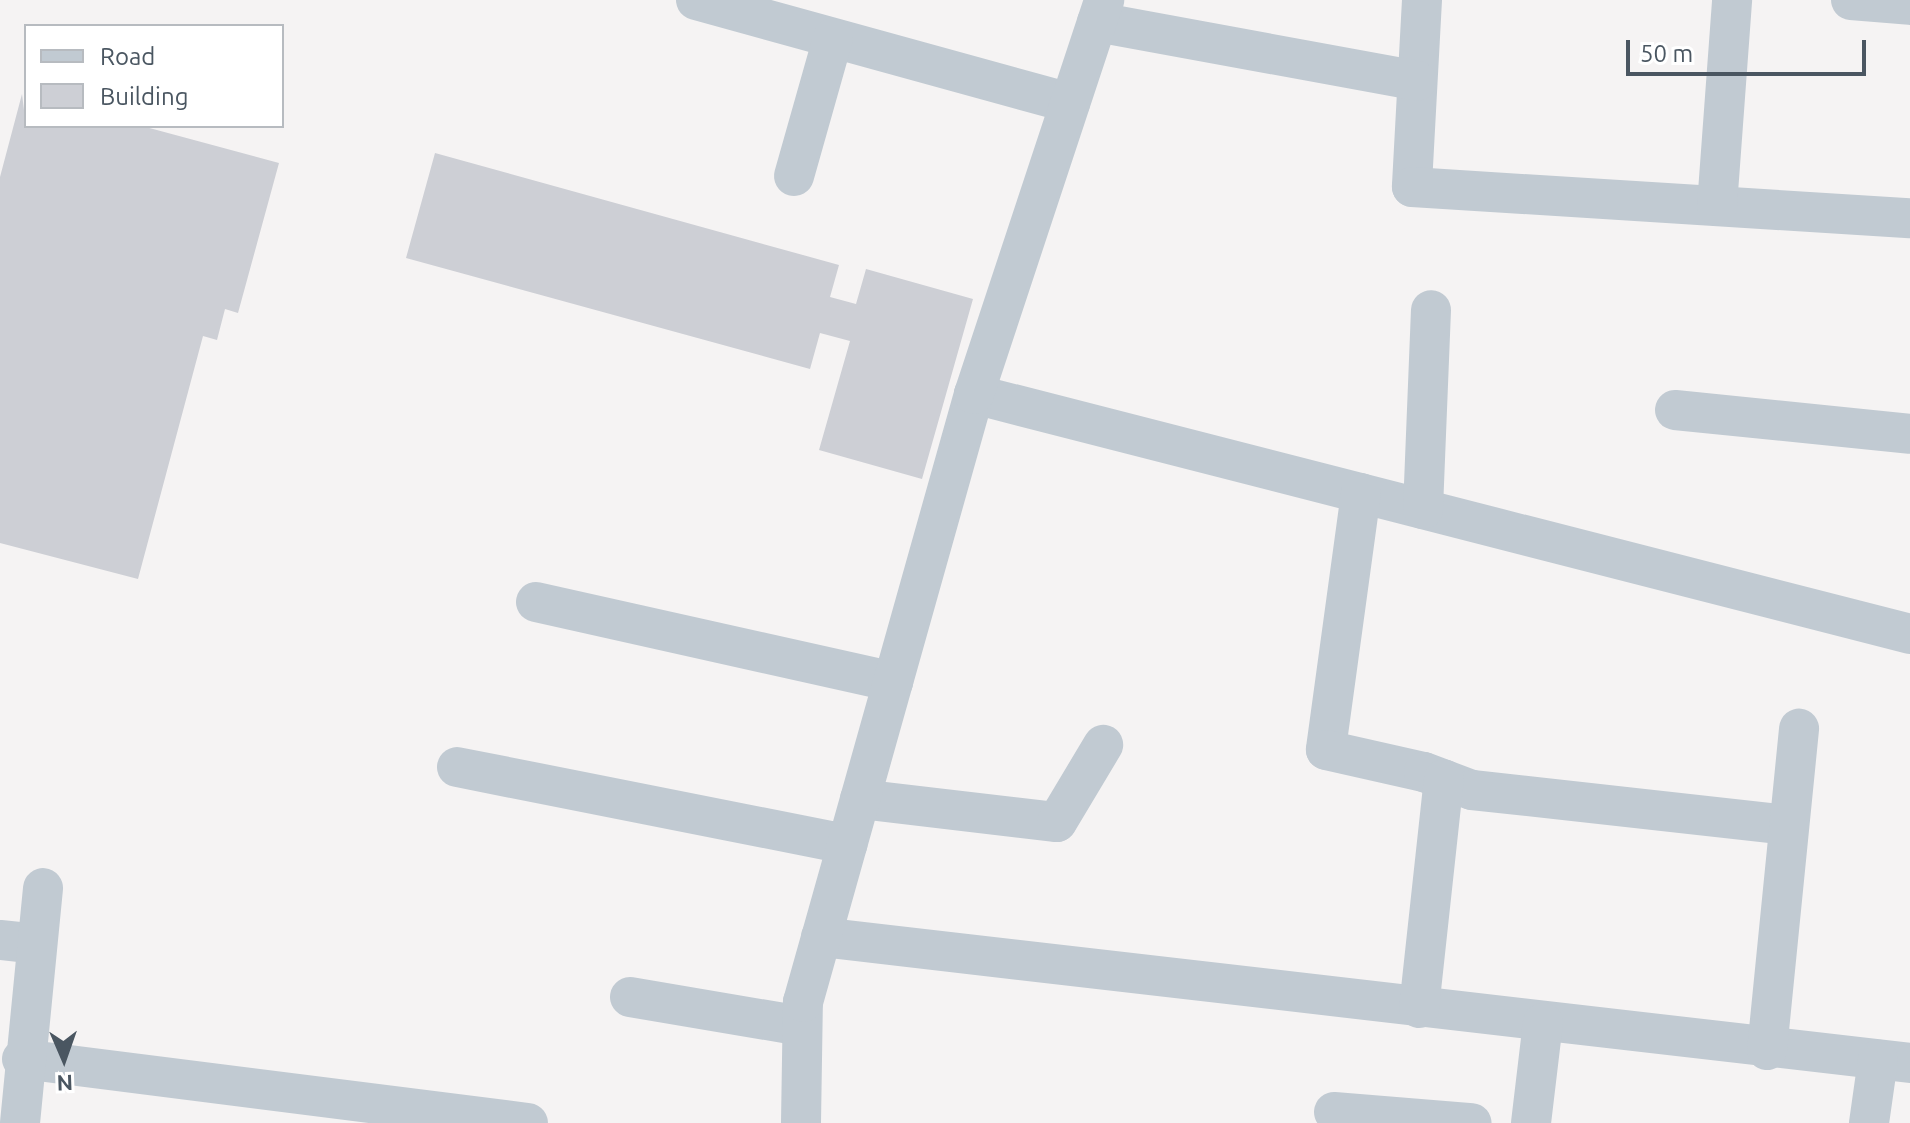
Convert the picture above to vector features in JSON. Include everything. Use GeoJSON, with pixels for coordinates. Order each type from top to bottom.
{"type":"FeatureCollection","features":[{"type":"Feature","properties":{"kind":"street"},"geometry":{"type":"LineString","coordinates":[[696,0],[1070,103]]}},
{"type":"Feature","properties":{"kind":"street"},"geometry":{"type":"LineString","coordinates":[[1422,0],[1412,187],[1910,218]]}},
{"type":"Feature","properties":{"kind":"street"},"geometry":{"type":"LineString","coordinates":[[1717,206],[1732,0]]}},
{"type":"Feature","properties":{"kind":"street"},"geometry":{"type":"LineString","coordinates":[[1851,0],[1910,5]]}},
{"type":"Feature","properties":{"kind":"street"},"geometry":{"type":"LineString","coordinates":[[801,1123],[803,1002],[974,394],[1100,11],[1417,81]]}},
{"type":"Feature","properties":{"kind":"street"},"geometry":{"type":"LineString","coordinates":[[794,176],[833,38]]}},
{"type":"Feature","properties":{"kind":"street"},"geometry":{"type":"LineString","coordinates":[[1423,509],[1431,310]]}},
{"type":"Feature","properties":{"kind":"street"},"geometry":{"type":"LineString","coordinates":[[974,394],[1910,634]]}},
{"type":"Feature","properties":{"kind":"street"},"geometry":{"type":"LineString","coordinates":[[1675,410],[1910,434]]}},
{"type":"Feature","properties":{"kind":"street"},"geometry":{"type":"LineString","coordinates":[[1361,493],[1326,750],[1444,779],[1472,790],[1788,825]]}},
{"type":"Feature","properties":{"kind":"street"},"geometry":{"type":"LineString","coordinates":[[536,602],[893,682]]}},
{"type":"Feature","properties":{"kind":"street"},"geometry":{"type":"LineString","coordinates":[[1767,1050],[1799,729]]}},
{"type":"Feature","properties":{"kind":"street"},"geometry":{"type":"LineString","coordinates":[[860,799],[1057,822],[1103,745]]}},
{"type":"Feature","properties":{"kind":"street"},"geometry":{"type":"LineString","coordinates":[[457,767],[847,844]]}},
{"type":"Feature","properties":{"kind":"street"},"geometry":{"type":"LineString","coordinates":[[1419,1008],[1444,779]]}},
{"type":"Feature","properties":{"kind":"street"},"geometry":{"type":"LineString","coordinates":[[20,1123],[22,1059],[18,942],[43,888]]}},
{"type":"Feature","properties":{"kind":"street"},"geometry":{"type":"LineString","coordinates":[[821,937],[1767,1050],[1894,1062],[1869,1123]]}},
{"type":"Feature","properties":{"kind":"street"},"geometry":{"type":"LineString","coordinates":[[630,997],[802,1026]]}},
{"type":"Feature","properties":{"kind":"street"},"geometry":{"type":"LineString","coordinates":[[1531,1123],[1543,1023]]}},
{"type":"Feature","properties":{"kind":"street"},"geometry":{"type":"LineString","coordinates":[[22,1059],[528,1123]]}},
{"type":"Feature","properties":{"kind":"street"},"geometry":{"type":"LineString","coordinates":[[1334,1112],[1472,1123]]}},
{"type":"Feature","properties":{"kind":"building"},"geometry":{"type":"Polygon","coordinates":[[[22,94],[24,128],[149,128],[279,163],[238,313],[225,309],[217,340],[203,336],[138,579],[0,543],[0,177],[22,94]]]}},
{"type":"Feature","properties":{"kind":"building"},"geometry":{"type":"Polygon","coordinates":[[[435,153],[839,265],[830,297],[856,304],[866,269],[973,299],[922,479],[819,450],[850,341],[820,333],[810,369],[406,258],[435,153]]]}}]}
